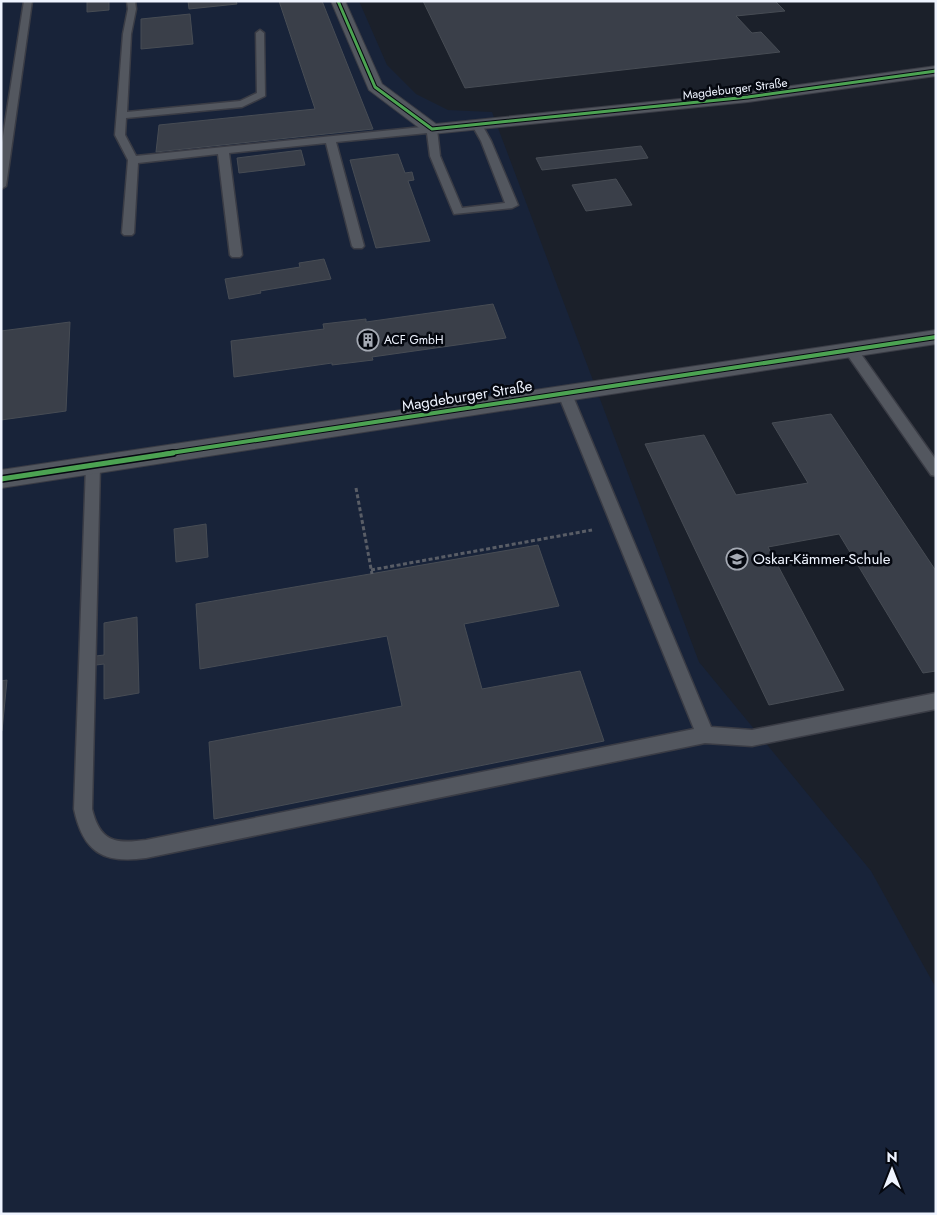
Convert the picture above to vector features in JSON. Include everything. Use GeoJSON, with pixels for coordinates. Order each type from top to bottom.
{"type":"FeatureCollection","features":[{"type":"Feature","properties":{"kind":"street"},"geometry":{"type":"LineString","coordinates":[[338,1],[375,87],[432,130]]}},
{"type":"Feature","properties":{"kind":"street","name":"Magdeburger Straße"},"geometry":{"type":"LineString","coordinates":[[432,130],[686,105],[843,86],[936,71]]}},
{"type":"Feature","properties":{"kind":"street","name":"Magdeburger Straße"},"geometry":{"type":"LineString","coordinates":[[1,479],[936,337]]}},
{"type":"Feature","properties":{"kind":"lane"},"geometry":{"type":"LineString","coordinates":[[1,186],[28,1]]}},
{"type":"Feature","properties":{"kind":"lane"},"geometry":{"type":"LineString","coordinates":[[128,233],[133,160],[120,135],[127,34],[132,9],[130,1]]}},
{"type":"Feature","properties":{"kind":"lane"},"geometry":{"type":"LineString","coordinates":[[121,115],[242,104],[262,94],[260,32]]}},
{"type":"Feature","properties":{"kind":"lane"},"geometry":{"type":"LineString","coordinates":[[133,160],[432,130],[435,156],[458,212],[512,205],[486,141],[477,125]]}},
{"type":"Feature","properties":{"kind":"lane"},"geometry":{"type":"LineString","coordinates":[[330,139],[358,246]]}},
{"type":"Feature","properties":{"kind":"lane"},"geometry":{"type":"LineString","coordinates":[[223,150],[236,255]]}},
{"type":"Feature","properties":{"kind":"lane"},"geometry":{"type":"LineString","coordinates":[[851,350],[936,471]]}},
{"type":"Feature","properties":{"kind":"lane"},"geometry":{"type":"LineString","coordinates":[[565,394],[705,735]]}},
{"type":"Feature","properties":{"kind":"lane"},"geometry":{"type":"LineString","coordinates":[[93,465],[83,808],[86,824],[94,839],[106,847],[124,853],[705,735],[752,738],[936,701]]}},
{"type":"Feature","properties":{"kind":"path"},"geometry":{"type":"LineString","coordinates":[[356,488],[372,572],[618,525]]}},
{"type":"Feature","properties":{"kind":"shaded area"},"geometry":{"type":"Polygon","coordinates":[[[1,1],[359,1],[387,65],[416,94],[448,110],[492,112],[699,662],[871,871],[936,988],[936,1214],[1,1214],[1,1]]]}},
{"type":"Feature","properties":{"kind":"building"},"geometry":{"type":"Polygon","coordinates":[[[87,1],[109,1],[109,10],[87,12],[87,1]]]}},
{"type":"Feature","properties":{"kind":"building"},"geometry":{"type":"Polygon","coordinates":[[[188,1],[236,1],[237,4],[189,9],[188,1]]]}},
{"type":"Feature","properties":{"kind":"building"},"geometry":{"type":"Polygon","coordinates":[[[279,1],[322,1],[373,129],[156,152],[159,125],[315,109],[279,1]]]}},
{"type":"Feature","properties":{"kind":"building"},"geometry":{"type":"Polygon","coordinates":[[[423,1],[775,1],[785,11],[736,16],[752,33],[761,32],[780,52],[465,88],[423,1]]]}},
{"type":"Feature","properties":{"kind":"building"},"geometry":{"type":"Polygon","coordinates":[[[190,14],[193,44],[141,49],[141,19],[190,14]]]}},
{"type":"Feature","properties":{"kind":"building"},"geometry":{"type":"Polygon","coordinates":[[[641,146],[648,158],[542,170],[536,158],[641,146]]]}},
{"type":"Feature","properties":{"kind":"building"},"geometry":{"type":"Polygon","coordinates":[[[301,150],[305,165],[239,173],[237,158],[301,150]]]}},
{"type":"Feature","properties":{"kind":"building"},"geometry":{"type":"Polygon","coordinates":[[[398,154],[405,173],[412,172],[414,180],[408,181],[430,241],[376,248],[350,160],[398,154]]]}},
{"type":"Feature","properties":{"kind":"building"},"geometry":{"type":"Polygon","coordinates":[[[616,179],[632,205],[586,211],[572,185],[616,179]]]}},
{"type":"Feature","properties":{"kind":"building"},"geometry":{"type":"Polygon","coordinates":[[[324,259],[331,279],[260,291],[261,293],[229,299],[225,279],[300,267],[299,263],[324,259]]]}},
{"type":"Feature","properties":{"kind":"building","name":"ACF GmbH"},"geometry":{"type":"Polygon","coordinates":[[[493,304],[506,338],[372,357],[373,360],[332,365],[332,363],[234,377],[231,341],[324,329],[323,324],[366,319],[366,322],[493,304]]]}},
{"type":"Feature","properties":{"kind":"building"},"geometry":{"type":"Polygon","coordinates":[[[70,322],[66,411],[1,420],[1,331],[70,322]]]}},
{"type":"Feature","properties":{"kind":"building","name":"Oskar-Kämmer-Schule"},"geometry":{"type":"Polygon","coordinates":[[[831,414],[936,571],[936,671],[923,673],[839,534],[768,547],[844,690],[769,705],[645,444],[704,435],[736,495],[808,483],[772,423],[831,414]]]}},
{"type":"Feature","properties":{"kind":"building"},"geometry":{"type":"Polygon","coordinates":[[[206,524],[208,557],[176,562],[174,529],[206,524]]]}},
{"type":"Feature","properties":{"kind":"building"},"geometry":{"type":"Polygon","coordinates":[[[538,545],[559,606],[464,624],[482,689],[580,671],[604,741],[214,819],[209,742],[402,706],[387,636],[200,669],[196,604],[538,545]]]}},
{"type":"Feature","properties":{"kind":"building"},"geometry":{"type":"Polygon","coordinates":[[[137,617],[139,693],[104,699],[104,664],[96,665],[96,656],[104,655],[104,623],[137,617]]]}},
{"type":"Feature","properties":{"kind":"building"},"geometry":{"type":"Polygon","coordinates":[[[7,680],[2,731],[1,731],[1,681],[7,680]]]}},
{"type":"Feature","properties":{"kind":"cycle path"},"geometry":{"type":"LineString","coordinates":[[338,1],[375,87],[432,129],[748,97],[936,71]]}},
{"type":"Feature","properties":{"kind":"cycle path"},"geometry":{"type":"LineString","coordinates":[[1,479],[936,337]]}},
{"type":"Feature","properties":{"kind":"place","name":"ACF GmbH"},"geometry":{"type":"Point","coordinates":[368,340]}},
{"type":"Feature","properties":{"kind":"place","name":"Oskar-Kämmer-Schule"},"geometry":{"type":"Point","coordinates":[737,559]}}]}
